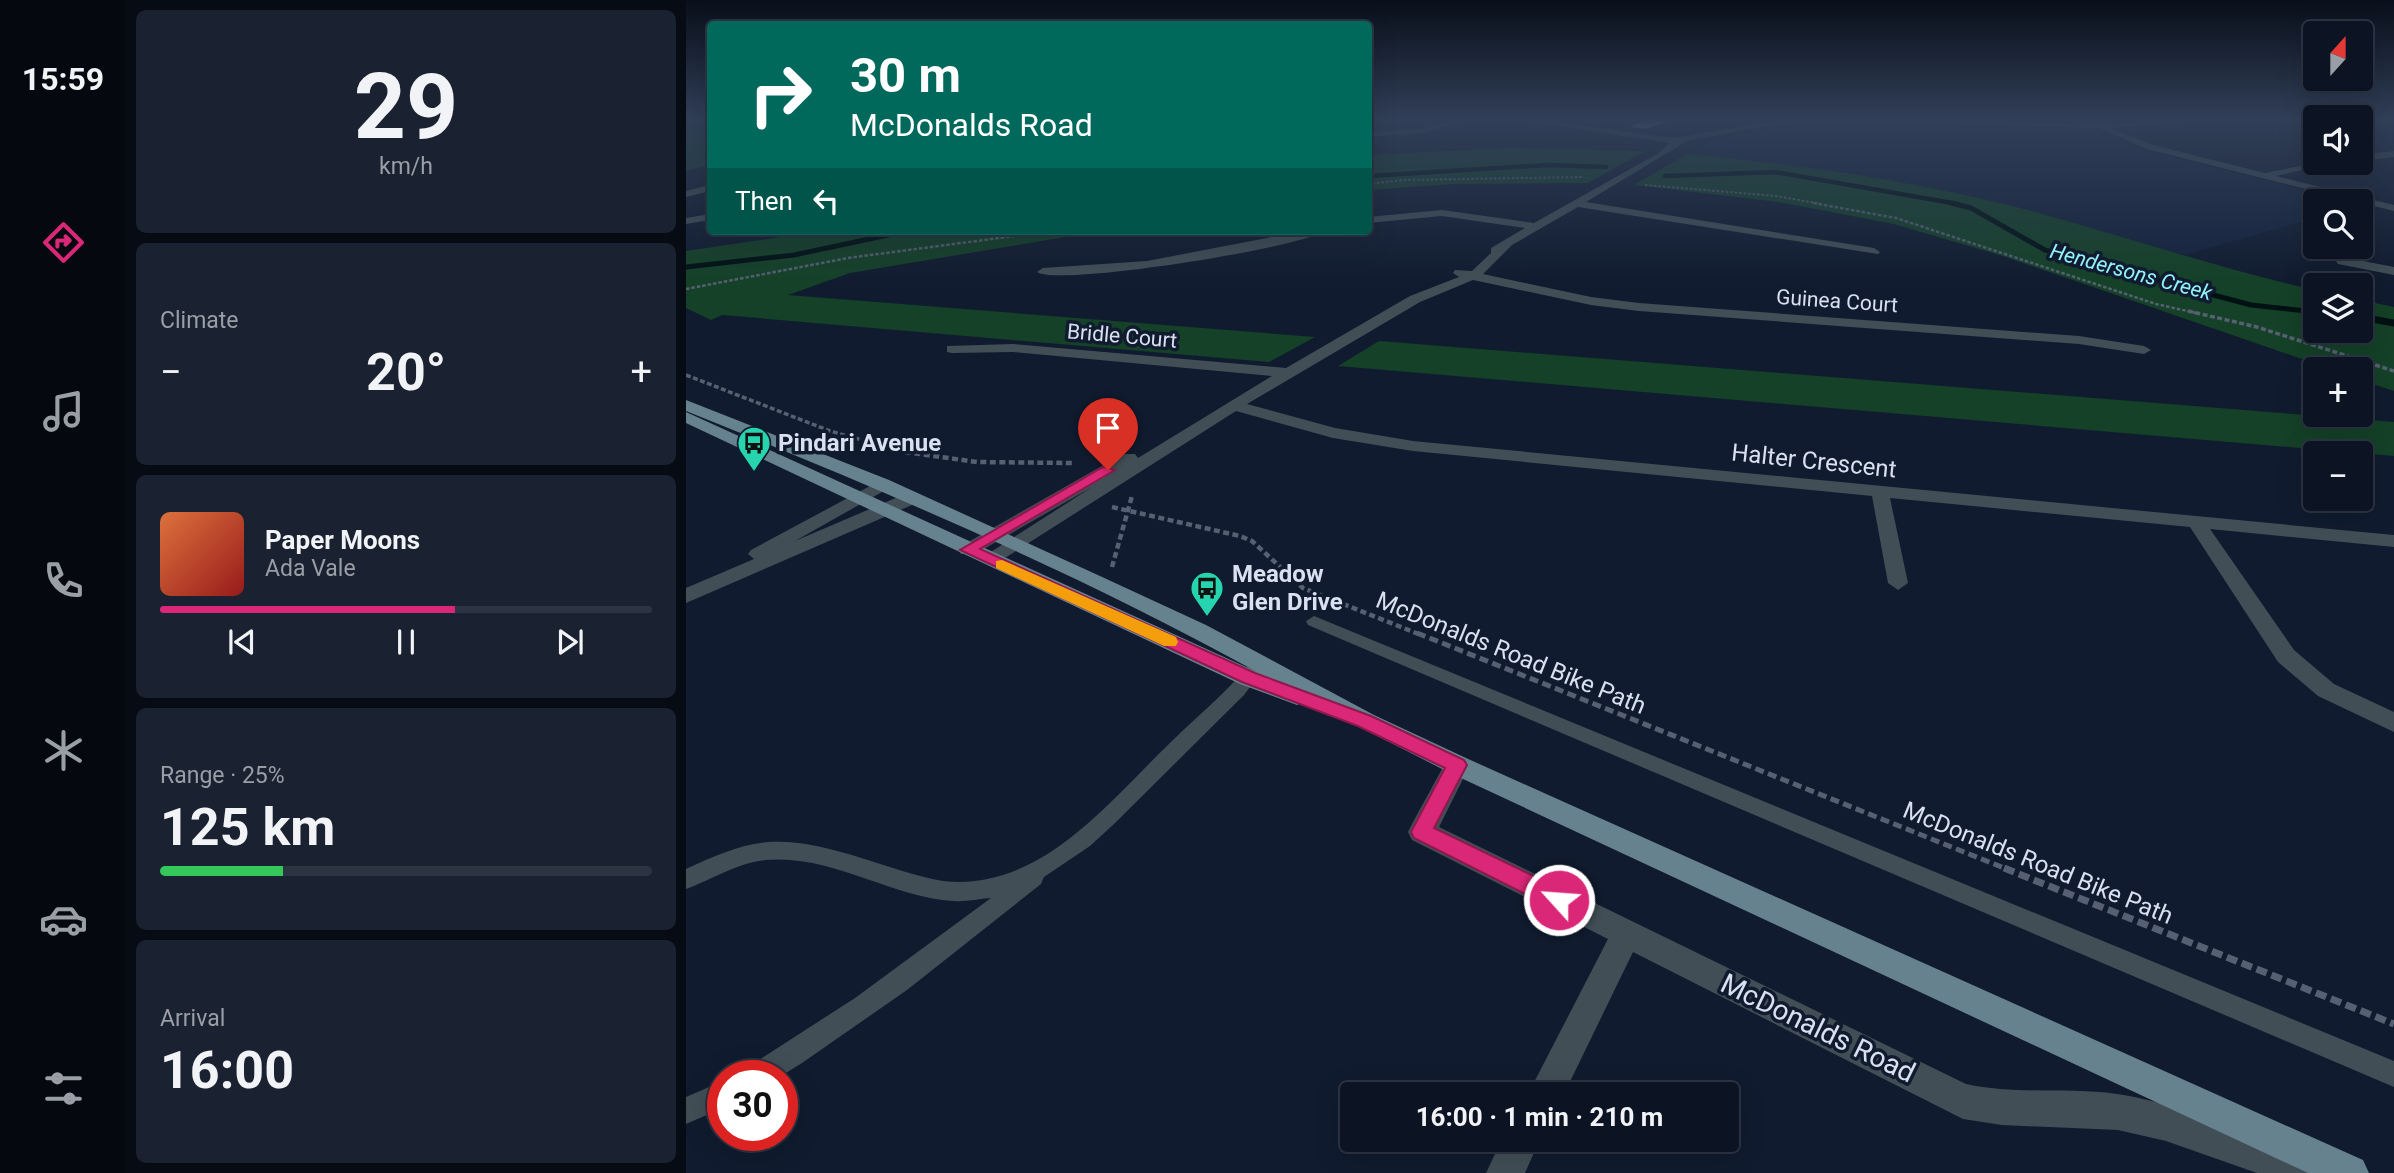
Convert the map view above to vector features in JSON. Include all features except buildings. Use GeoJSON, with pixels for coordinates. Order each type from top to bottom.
{"type":"FeatureCollection","features":[{"type":"Feature","properties":{"kind":"main road"},"geometry":{"type":"LineString","coordinates":[[686,405],[883,484],[1016,545],[1093,581],[1254,670]]}},
{"type":"Feature","properties":{"kind":"main road"},"geometry":{"type":"LineString","coordinates":[[686,417],[968,550],[1254,670],[2350,1173]]}},
{"type":"Feature","properties":{"kind":"street"},"geometry":{"type":"LineString","coordinates":[[990,559],[1089,499],[1182,435],[1415,299],[1468,275],[1506,245],[1628,175]]}},
{"type":"Feature","properties":{"kind":"street"},"geometry":{"type":"LineString","coordinates":[[2264,175],[2394,208]]}},
{"type":"Feature","properties":{"kind":"street"},"geometry":{"type":"LineString","coordinates":[[686,194],[707,189]]}},
{"type":"Feature","properties":{"kind":"street"},"geometry":{"type":"LineString","coordinates":[[1578,204],[1874,251]]}},
{"type":"Feature","properties":{"kind":"street"},"geometry":{"type":"LineString","coordinates":[[1372,220],[1442,213],[1537,227]]}},
{"type":"Feature","properties":{"kind":"street"},"geometry":{"type":"LineString","coordinates":[[686,221],[707,218]]}},
{"type":"Feature","properties":{"kind":"street"},"geometry":{"type":"LineString","coordinates":[[1043,272],[1088,272],[1159,264],[1299,235]]}},
{"type":"Feature","properties":{"kind":"street"},"geometry":{"type":"LineString","coordinates":[[2342,261],[2394,271]]}},
{"type":"Feature","properties":{"kind":"street","name":"Guinea Court"},"geometry":{"type":"LineString","coordinates":[[1468,275],[1591,301],[1670,310],[2079,340],[2144,350]]}},
{"type":"Feature","properties":{"kind":"street","name":"Bridle Court"},"geometry":{"type":"LineString","coordinates":[[952,349],[1013,348],[1289,373]]}},
{"type":"Feature","properties":{"kind":"street","name":"Halter Crescent"},"geometry":{"type":"LineString","coordinates":[[1234,405],[1333,433],[1413,446],[2394,541]]}},
{"type":"Feature","properties":{"kind":"street"},"geometry":{"type":"LineString","coordinates":[[968,550],[1127,459],[1182,435]]}},
{"type":"Feature","properties":{"kind":"street"},"geometry":{"type":"LineString","coordinates":[[686,595],[883,484]]}},
{"type":"Feature","properties":{"kind":"street"},"geometry":{"type":"LineString","coordinates":[[1880,492],[1898,583]]}},
{"type":"Feature","properties":{"kind":"street"},"geometry":{"type":"LineString","coordinates":[[686,595],[912,498]]}},
{"type":"Feature","properties":{"kind":"street"},"geometry":{"type":"LineString","coordinates":[[2196,522],[2286,656],[2326,690],[2394,723]]}},
{"type":"Feature","properties":{"kind":"street","name":"McDonalds Road"},"geometry":{"type":"LineString","coordinates":[[1457,765],[1422,832],[1963,1101],[1993,1109],[2064,1107],[2119,1112],[2180,1129],[2307,1173]]}},
{"type":"Feature","properties":{"kind":"street"},"geometry":{"type":"LineString","coordinates":[[1551,1082],[1627,933]]}},
{"type":"Feature","properties":{"kind":"street"},"geometry":{"type":"LineString","coordinates":[[1505,1173],[1516,1152]]}},
{"type":"Feature","properties":{"kind":"lane"},"geometry":{"type":"LineString","coordinates":[[1314,621],[2394,1074]]}},
{"type":"Feature","properties":{"kind":"lane"},"geometry":{"type":"LineString","coordinates":[[785,1060],[816,1042],[944,949],[1045,866],[1083,841],[1117,810],[1254,670]]}},
{"type":"Feature","properties":{"kind":"lane"},"geometry":{"type":"LineString","coordinates":[[686,879],[716,863],[750,852],[777,849],[815,854],[930,889],[961,892],[993,887],[1045,866]]}},
{"type":"Feature","properties":{"kind":"lane"},"geometry":{"type":"LineString","coordinates":[[686,1111],[707,1101]]}},
{"type":"Feature","properties":{"kind":"path"},"geometry":{"type":"LineString","coordinates":[[686,289],[848,258],[1022,235]]}},
{"type":"Feature","properties":{"kind":"path"},"geometry":{"type":"LineString","coordinates":[[686,375],[782,413],[919,455],[993,463],[1078,463]]}},
{"type":"Feature","properties":{"kind":"path","name":"McDonalds Road Bike Path"},"geometry":{"type":"LineString","coordinates":[[1089,499],[1127,513],[1240,536],[1252,541],[1303,588],[2394,1024]]}},
{"type":"Feature","properties":{"kind":"path"},"geometry":{"type":"LineString","coordinates":[[1093,581],[1115,565],[1127,513]]}},
{"type":"Feature","properties":{"kind":"shaded area"},"geometry":{"type":"Polygon","coordinates":[[[1856,175],[2243,175],[2303,190],[2303,221],[2184,255],[2046,215],[1940,190],[1856,175]]]}},
{"type":"Feature","properties":{"kind":"green space"},"geometry":{"type":"Polygon","coordinates":[[[1372,175],[1603,175],[1588,183],[1455,184],[1372,190],[1372,175]]]}},
{"type":"Feature","properties":{"kind":"green space"},"geometry":{"type":"Polygon","coordinates":[[[1652,175],[1853,175],[1928,187],[2008,205],[2303,287],[2303,343],[2373,343],[2373,303],[2394,307],[2394,391],[2373,384],[2373,357],[2303,357],[2303,359],[2003,256],[1894,224],[1779,202],[1634,185],[1652,175]]]}},
{"type":"Feature","properties":{"kind":"green space"},"geometry":{"type":"Polygon","coordinates":[[[794,235],[1077,235],[850,273],[788,295],[1315,337],[1269,362],[722,315],[711,320],[686,308],[686,251],[794,235]]]}},
{"type":"Feature","properties":{"kind":"green space"},"geometry":{"type":"Polygon","coordinates":[[[1379,341],[2303,415],[2303,427],[2373,427],[2373,420],[2394,422],[2394,456],[2373,454],[2373,441],[2303,441],[2303,448],[1338,366],[1379,341]]]}},
{"type":"Feature","properties":{"kind":"waterway","name":"Hendersons Creek"},"geometry":{"type":"LineString","coordinates":[[1372,176],[1389,175]]}},
{"type":"Feature","properties":{"kind":"waterway","name":"Hendersons Creek"},"geometry":{"type":"LineString","coordinates":[[1665,176],[1700,175]]}},
{"type":"Feature","properties":{"kind":"waterway","name":"Hendersons Creek"},"geometry":{"type":"LineString","coordinates":[[1791,175],[1958,204]]}},
{"type":"Feature","properties":{"kind":"waterway","name":"Hendersons Creek"},"geometry":{"type":"LineString","coordinates":[[1951,203],[1971,208],[2045,250],[2251,305],[2303,311]]}},
{"type":"Feature","properties":{"kind":"waterway","name":"Hendersons Creek"},"geometry":{"type":"LineString","coordinates":[[686,267],[794,255],[888,235]]}},
{"type":"Feature","properties":{"kind":"waterway","name":"Hendersons Creek"},"geometry":{"type":"LineString","coordinates":[[2373,319],[2394,323]]}},
{"type":"Feature","properties":{"kind":"slow traffic"},"geometry":{"type":"LineString","coordinates":[[1002,564],[1170,642]]}},
{"type":"Feature","properties":{"kind":"place","name":"Pindari Avenue"},"geometry":{"type":"Point","coordinates":[754,473]}},
{"type":"Feature","properties":{"kind":"place","name":"Meadow Glen Drive"},"geometry":{"type":"Point","coordinates":[1207,618]}},
{"type":"Feature","properties":{"kind":"route"},"geometry":{"type":"LineString","coordinates":[[1108,470],[968,550],[1248,678],[1365,721],[1457,765],[1422,832],[1559,900]]}}]}
